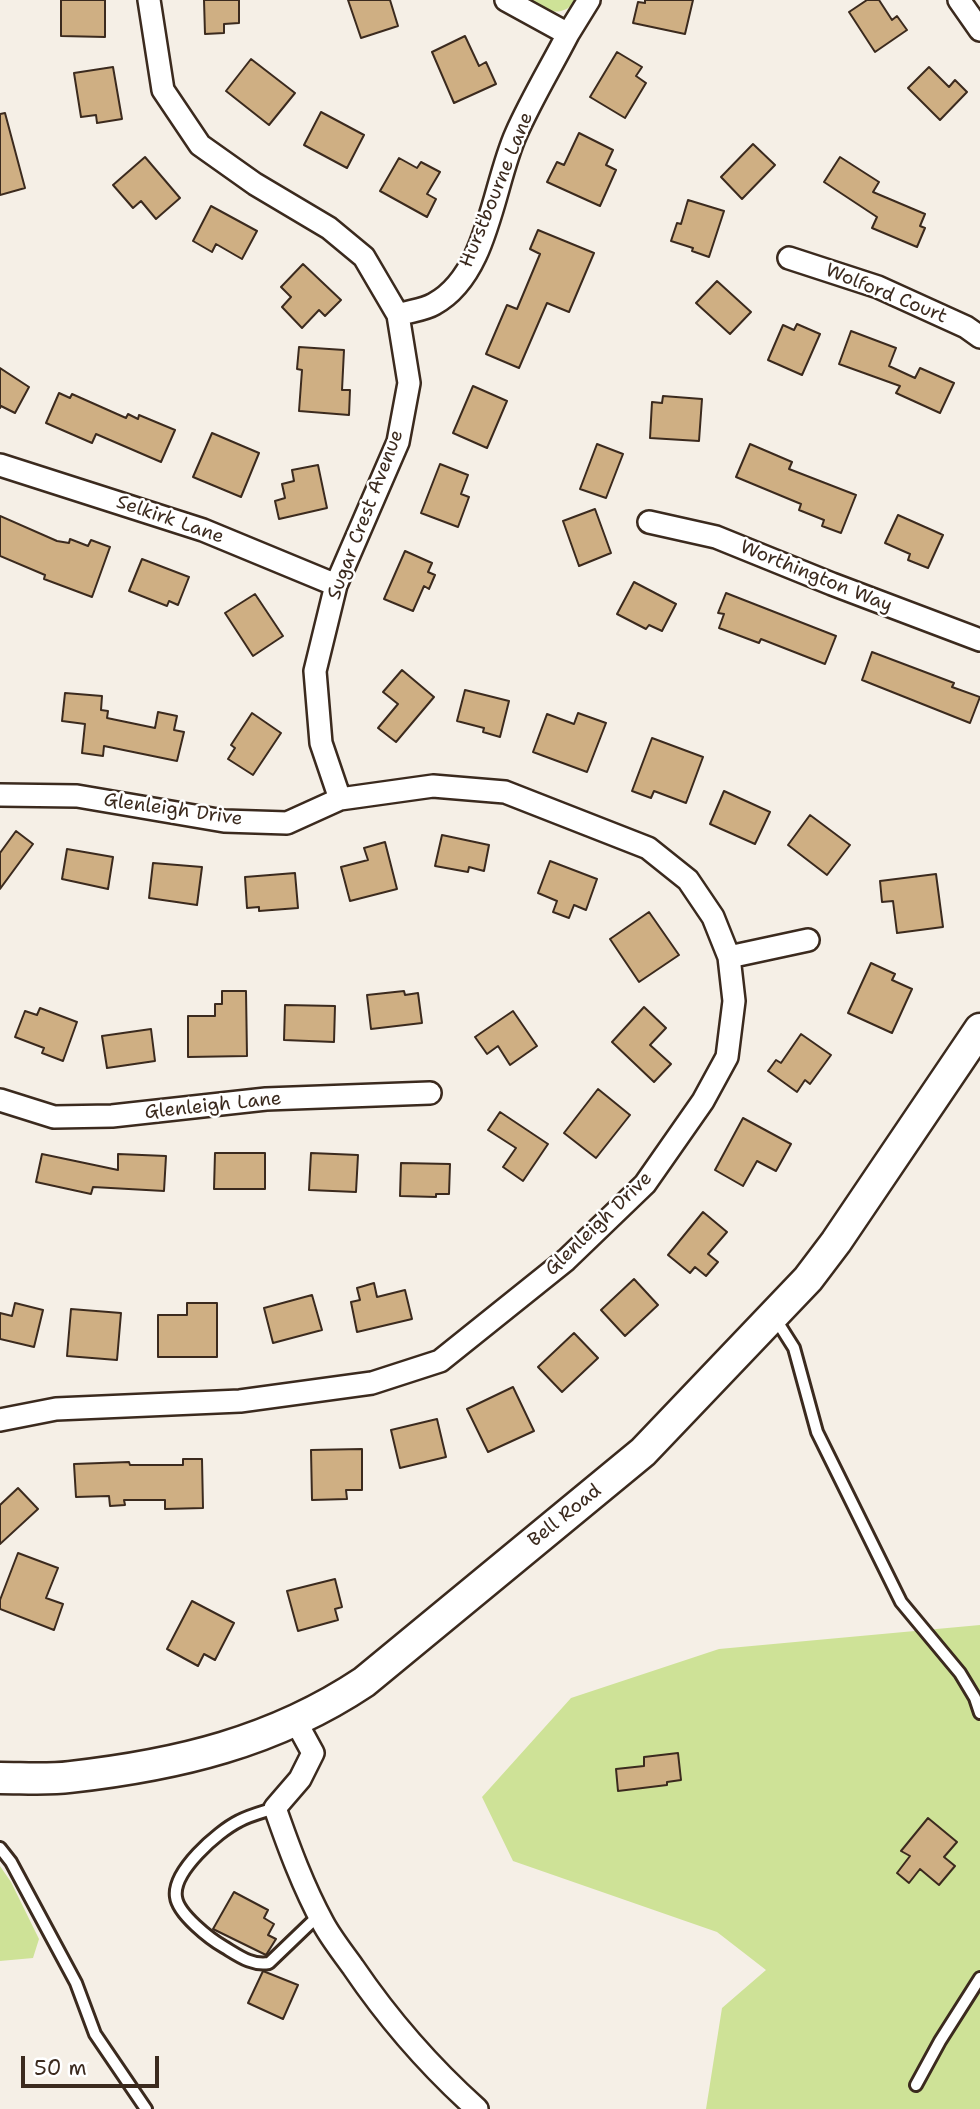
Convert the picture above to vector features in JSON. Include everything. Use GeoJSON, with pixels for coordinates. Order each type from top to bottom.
{"type":"FeatureCollection","features":[{"type":"Feature","properties":{"kind":"street","name":"Sugar Crest Avenue"},"geometry":{"type":"LineString","coordinates":[[149,0],[163,90],[200,145],[255,184],[328,228],[364,257],[398,315],[409,383],[398,442],[336,585],[315,671],[321,743],[340,799]]}},
{"type":"Feature","properties":{"kind":"street"},"geometry":{"type":"LineString","coordinates":[[506,0],[568,34]]}},
{"type":"Feature","properties":{"kind":"street","name":"Hurstbourne Lane"},"geometry":{"type":"LineString","coordinates":[[398,315],[433,305],[455,288],[471,262],[487,225],[515,135],[589,0]]}},
{"type":"Feature","properties":{"kind":"street"},"geometry":{"type":"LineString","coordinates":[[959,0],[980,30]]}},
{"type":"Feature","properties":{"kind":"street","name":"Wolford Court"},"geometry":{"type":"LineString","coordinates":[[789,258],[878,287],[966,327],[980,337]]}},
{"type":"Feature","properties":{"kind":"street","name":"Selkirk Lane"},"geometry":{"type":"LineString","coordinates":[[0,465],[203,530],[336,585]]}},
{"type":"Feature","properties":{"kind":"street","name":"Worthington Way"},"geometry":{"type":"LineString","coordinates":[[649,522],[716,537],[980,640]]}},
{"type":"Feature","properties":{"kind":"street","name":"Glenleigh Drive"},"geometry":{"type":"LineString","coordinates":[[0,794],[77,796],[223,821],[287,822],[340,799],[433,786],[505,792],[648,848],[688,880],[713,917],[729,957],[734,1001],[727,1057],[703,1101],[645,1184],[566,1260],[440,1361],[372,1383],[293,1394],[227,1402],[56,1409],[0,1420]]}},
{"type":"Feature","properties":{"kind":"street"},"geometry":{"type":"LineString","coordinates":[[729,957],[808,940]]}},
{"type":"Feature","properties":{"kind":"street","name":"Bell Road"},"geometry":{"type":"LineString","coordinates":[[0,1778],[68,1777],[200,1755],[250,1740],[329,1705],[364,1682],[643,1452],[808,1279],[980,1029]]}},
{"type":"Feature","properties":{"kind":"street","name":"Glenleigh Lane"},"geometry":{"type":"LineString","coordinates":[[0,1100],[54,1118],[112,1116],[266,1099],[429,1093]]}},
{"type":"Feature","properties":{"kind":"street"},"geometry":{"type":"LineString","coordinates":[[295,1720],[313,1752],[300,1779],[275,1808],[303,1884],[319,1915],[370,1993],[406,2039],[477,2109]]}},
{"type":"Feature","properties":{"kind":"lane"},"geometry":{"type":"LineString","coordinates":[[773,1316],[794,1348],[822,1442],[901,1602],[960,1673],[980,1713]]}},
{"type":"Feature","properties":{"kind":"lane"},"geometry":{"type":"LineString","coordinates":[[275,1808],[238,1821],[204,1847],[177,1879],[175,1899],[187,1916],[212,1939],[258,1965],[269,1963],[319,1915]]}},
{"type":"Feature","properties":{"kind":"lane"},"geometry":{"type":"LineString","coordinates":[[0,1848],[11,1862],[76,1983],[95,2034],[146,2109]]}},
{"type":"Feature","properties":{"kind":"lane"},"geometry":{"type":"LineString","coordinates":[[916,2085],[980,1978]]}},
{"type":"Feature","properties":{"kind":"green space"},"geometry":{"type":"Polygon","coordinates":[[[524,0],[577,0],[565,10],[552,11],[524,0]]]}},
{"type":"Feature","properties":{"kind":"green space"},"geometry":{"type":"Polygon","coordinates":[[[980,1625],[980,2109],[706,2109],[722,2008],[766,1970],[717,1932],[513,1861],[482,1797],[571,1698],[719,1649],[980,1625]]]}},
{"type":"Feature","properties":{"kind":"green space"},"geometry":{"type":"Polygon","coordinates":[[[0,1866],[11,1882],[39,1939],[33,1958],[0,1961],[0,1866]]]}},
{"type":"Feature","properties":{"kind":"building"},"geometry":{"type":"Polygon","coordinates":[[[61,0],[105,0],[105,37],[61,36],[61,0]]]}},
{"type":"Feature","properties":{"kind":"building"},"geometry":{"type":"Polygon","coordinates":[[[204,0],[239,0],[239,23],[224,24],[224,33],[205,34],[204,0]]]}},
{"type":"Feature","properties":{"kind":"building"},"geometry":{"type":"Polygon","coordinates":[[[348,0],[390,0],[398,26],[361,38],[348,0]]]}},
{"type":"Feature","properties":{"kind":"building"},"geometry":{"type":"Polygon","coordinates":[[[645,0],[693,0],[685,34],[633,23],[638,2],[645,3],[645,0]]]}},
{"type":"Feature","properties":{"kind":"building"},"geometry":{"type":"Polygon","coordinates":[[[867,0],[879,0],[892,20],[897,16],[907,30],[875,52],[849,12],[867,0]]]}},
{"type":"Feature","properties":{"kind":"building"},"geometry":{"type":"Polygon","coordinates":[[[465,36],[479,66],[486,62],[496,84],[454,103],[432,52],[465,36]]]}},
{"type":"Feature","properties":{"kind":"building"},"geometry":{"type":"Polygon","coordinates":[[[617,52],[642,67],[636,76],[646,83],[625,118],[590,97],[617,52]]]}},
{"type":"Feature","properties":{"kind":"building"},"geometry":{"type":"Polygon","coordinates":[[[251,59],[295,93],[269,125],[226,91],[251,59]]]}},
{"type":"Feature","properties":{"kind":"building"},"geometry":{"type":"Polygon","coordinates":[[[113,67],[122,119],[97,123],[96,115],[81,117],[74,73],[113,67]]]}},
{"type":"Feature","properties":{"kind":"building"},"geometry":{"type":"Polygon","coordinates":[[[929,67],[949,87],[955,80],[967,92],[940,120],[908,88],[929,67]]]}},
{"type":"Feature","properties":{"kind":"building"},"geometry":{"type":"Polygon","coordinates":[[[321,112],[364,135],[347,168],[304,145],[321,112]]]}},
{"type":"Feature","properties":{"kind":"building"},"geometry":{"type":"Polygon","coordinates":[[[5,113],[25,188],[0,195],[0,114],[5,113]]]}},
{"type":"Feature","properties":{"kind":"building"},"geometry":{"type":"Polygon","coordinates":[[[579,133],[613,150],[606,165],[616,170],[600,206],[547,182],[557,162],[564,165],[579,133]]]}},
{"type":"Feature","properties":{"kind":"building"},"geometry":{"type":"Polygon","coordinates":[[[753,144],[775,165],[742,199],[721,177],[753,144]]]}},
{"type":"Feature","properties":{"kind":"building"},"geometry":{"type":"Polygon","coordinates":[[[145,157],[180,198],[156,219],[141,201],[133,208],[113,185],[145,157]]]}},
{"type":"Feature","properties":{"kind":"building"},"geometry":{"type":"Polygon","coordinates":[[[840,157],[879,182],[873,192],[925,214],[920,226],[925,228],[917,247],[872,228],[877,217],[824,182],[840,157]]]}},
{"type":"Feature","properties":{"kind":"building"},"geometry":{"type":"Polygon","coordinates":[[[399,158],[417,168],[421,162],[440,172],[427,194],[436,199],[427,217],[380,191],[399,158]]]}},
{"type":"Feature","properties":{"kind":"building"},"geometry":{"type":"Polygon","coordinates":[[[688,200],[724,211],[709,257],[671,241],[677,223],[681,224],[688,200]]]}},
{"type":"Feature","properties":{"kind":"building"},"geometry":{"type":"Polygon","coordinates":[[[211,206],[257,231],[242,259],[216,244],[212,252],[193,241],[211,206]]]}},
{"type":"Feature","properties":{"kind":"building"},"geometry":{"type":"Polygon","coordinates":[[[538,230],[594,253],[569,312],[547,303],[519,368],[486,354],[507,305],[517,309],[540,254],[530,249],[538,230]]]}},
{"type":"Feature","properties":{"kind":"building"},"geometry":{"type":"Polygon","coordinates":[[[303,264],[341,300],[325,316],[319,310],[302,328],[282,307],[291,297],[281,287],[303,264]]]}},
{"type":"Feature","properties":{"kind":"building"},"geometry":{"type":"Polygon","coordinates":[[[717,281],[751,312],[730,334],[696,303],[717,281]]]}},
{"type":"Feature","properties":{"kind":"building"},"geometry":{"type":"Polygon","coordinates":[[[797,324],[820,334],[802,375],[768,360],[783,325],[794,330],[797,324]]]}},
{"type":"Feature","properties":{"kind":"building"},"geometry":{"type":"Polygon","coordinates":[[[851,331],[896,348],[889,366],[915,378],[920,368],[954,383],[940,413],[896,393],[900,386],[839,364],[851,331]]]}},
{"type":"Feature","properties":{"kind":"building"},"geometry":{"type":"Polygon","coordinates":[[[299,347],[344,350],[342,390],[350,390],[349,415],[299,411],[302,370],[297,369],[299,347]]]}},
{"type":"Feature","properties":{"kind":"building"},"geometry":{"type":"Polygon","coordinates":[[[0,368],[29,387],[15,413],[1,406],[0,408],[0,368]]]}},
{"type":"Feature","properties":{"kind":"building"},"geometry":{"type":"Polygon","coordinates":[[[473,386],[507,401],[487,448],[453,433],[473,386]]]}},
{"type":"Feature","properties":{"kind":"building"},"geometry":{"type":"Polygon","coordinates":[[[59,393],[70,398],[72,394],[126,418],[128,414],[138,419],[139,415],[175,430],[161,462],[96,434],[92,443],[46,423],[59,393]]]}},
{"type":"Feature","properties":{"kind":"building"},"geometry":{"type":"Polygon","coordinates":[[[663,396],[702,399],[699,441],[650,438],[652,402],[662,403],[663,396]]]}},
{"type":"Feature","properties":{"kind":"building"},"geometry":{"type":"Polygon","coordinates":[[[212,433],[259,453],[241,497],[193,477],[212,433]]]}},
{"type":"Feature","properties":{"kind":"building"},"geometry":{"type":"Polygon","coordinates":[[[597,444],[623,454],[606,498],[580,489],[597,444]]]}},
{"type":"Feature","properties":{"kind":"building"},"geometry":{"type":"Polygon","coordinates":[[[750,444],[792,462],[789,469],[856,495],[841,533],[822,526],[824,520],[799,510],[801,504],[736,477],[750,444]]]}},
{"type":"Feature","properties":{"kind":"building"},"geometry":{"type":"Polygon","coordinates":[[[440,464],[468,475],[461,494],[469,497],[458,527],[421,513],[440,464]]]}},
{"type":"Feature","properties":{"kind":"building"},"geometry":{"type":"Polygon","coordinates":[[[318,465],[327,508],[279,519],[275,501],[285,498],[282,484],[294,481],[292,470],[318,465]]]}},
{"type":"Feature","properties":{"kind":"building"},"geometry":{"type":"Polygon","coordinates":[[[595,509],[611,553],[579,566],[563,521],[595,509]]]}},
{"type":"Feature","properties":{"kind":"building"},"geometry":{"type":"Polygon","coordinates":[[[898,515],[943,535],[928,568],[908,560],[910,554],[885,543],[898,515]]]}},
{"type":"Feature","properties":{"kind":"building"},"geometry":{"type":"Polygon","coordinates":[[[0,516],[57,541],[69,543],[70,539],[88,546],[91,540],[110,547],[92,597],[44,579],[45,575],[0,556],[0,516]]]}},
{"type":"Feature","properties":{"kind":"building"},"geometry":{"type":"Polygon","coordinates":[[[405,551],[432,563],[428,572],[435,575],[429,589],[424,586],[413,611],[384,599],[405,551]]]}},
{"type":"Feature","properties":{"kind":"building"},"geometry":{"type":"Polygon","coordinates":[[[142,559],[189,577],[178,605],[169,601],[167,606],[129,591],[142,559]]]}},
{"type":"Feature","properties":{"kind":"building"},"geometry":{"type":"Polygon","coordinates":[[[634,582],[676,604],[662,631],[649,625],[646,629],[617,614],[634,582]]]}},
{"type":"Feature","properties":{"kind":"building"},"geometry":{"type":"Polygon","coordinates":[[[726,593],[836,636],[825,664],[761,639],[759,643],[719,628],[724,614],[718,613],[726,593]]]}},
{"type":"Feature","properties":{"kind":"building"},"geometry":{"type":"Polygon","coordinates":[[[255,594],[283,636],[253,656],[225,613],[255,594]]]}},
{"type":"Feature","properties":{"kind":"building"},"geometry":{"type":"Polygon","coordinates":[[[872,652],[954,683],[952,687],[980,697],[970,723],[862,680],[872,652]]]}},
{"type":"Feature","properties":{"kind":"building"},"geometry":{"type":"Polygon","coordinates":[[[402,670],[434,697],[396,742],[378,728],[398,704],[383,692],[402,670]]]}},
{"type":"Feature","properties":{"kind":"building"},"geometry":{"type":"Polygon","coordinates":[[[465,690],[509,701],[500,737],[483,732],[484,728],[457,721],[465,690]]]}},
{"type":"Feature","properties":{"kind":"building"},"geometry":{"type":"Polygon","coordinates":[[[65,693],[102,696],[101,710],[108,711],[107,718],[155,728],[158,712],[177,716],[174,730],[184,732],[177,761],[104,746],[103,756],[82,753],[85,724],[62,721],[65,693]]]}},
{"type":"Feature","properties":{"kind":"building"},"geometry":{"type":"Polygon","coordinates":[[[252,713],[281,733],[253,775],[228,759],[235,748],[231,745],[252,713]]]}},
{"type":"Feature","properties":{"kind":"building"},"geometry":{"type":"Polygon","coordinates":[[[578,713],[606,723],[587,772],[533,752],[547,714],[574,724],[578,713]]]}},
{"type":"Feature","properties":{"kind":"building"},"geometry":{"type":"Polygon","coordinates":[[[652,738],[703,757],[686,803],[654,791],[651,798],[632,791],[652,738]]]}},
{"type":"Feature","properties":{"kind":"building"},"geometry":{"type":"Polygon","coordinates":[[[724,791],[770,812],[755,844],[710,824],[724,791]]]}},
{"type":"Feature","properties":{"kind":"building"},"geometry":{"type":"Polygon","coordinates":[[[810,815],[850,845],[827,875],[788,845],[810,815]]]}},
{"type":"Feature","properties":{"kind":"building"},"geometry":{"type":"Polygon","coordinates":[[[16,831],[33,844],[0,889],[0,853],[16,831]]]}},
{"type":"Feature","properties":{"kind":"building"},"geometry":{"type":"Polygon","coordinates":[[[442,835],[489,845],[484,871],[469,867],[468,872],[435,866],[442,835]]]}},
{"type":"Feature","properties":{"kind":"building"},"geometry":{"type":"Polygon","coordinates":[[[385,842],[397,889],[350,901],[341,867],[368,860],[364,848],[385,842]]]}},
{"type":"Feature","properties":{"kind":"building"},"geometry":{"type":"Polygon","coordinates":[[[67,849],[113,857],[108,889],[62,879],[67,849]]]}},
{"type":"Feature","properties":{"kind":"building"},"geometry":{"type":"Polygon","coordinates":[[[550,861],[597,879],[586,910],[574,905],[569,918],[553,912],[557,901],[538,893],[550,861]]]}},
{"type":"Feature","properties":{"kind":"building"},"geometry":{"type":"Polygon","coordinates":[[[153,863],[202,867],[197,905],[149,898],[153,863]]]}},
{"type":"Feature","properties":{"kind":"building"},"geometry":{"type":"Polygon","coordinates":[[[295,873],[298,908],[259,911],[259,907],[247,908],[245,877],[295,873]]]}},
{"type":"Feature","properties":{"kind":"building"},"geometry":{"type":"Polygon","coordinates":[[[936,874],[943,927],[897,933],[893,901],[882,902],[880,881],[936,874]]]}},
{"type":"Feature","properties":{"kind":"building"},"geometry":{"type":"Polygon","coordinates":[[[649,912],[679,955],[639,982],[610,939],[649,912]]]}},
{"type":"Feature","properties":{"kind":"building"},"geometry":{"type":"Polygon","coordinates":[[[871,963],[895,974],[892,980],[912,989],[892,1033],[848,1013],[871,963]]]}},
{"type":"Feature","properties":{"kind":"building"},"geometry":{"type":"Polygon","coordinates":[[[222,991],[246,991],[247,1056],[188,1057],[188,1016],[215,1016],[215,1004],[222,1004],[222,991]]]}},
{"type":"Feature","properties":{"kind":"building"},"geometry":{"type":"Polygon","coordinates":[[[404,991],[405,995],[418,993],[422,1023],[371,1029],[367,995],[404,991]]]}},
{"type":"Feature","properties":{"kind":"building"},"geometry":{"type":"Polygon","coordinates":[[[285,1005],[335,1006],[334,1042],[284,1040],[285,1005]]]}},
{"type":"Feature","properties":{"kind":"building"},"geometry":{"type":"Polygon","coordinates":[[[644,1007],[666,1028],[650,1045],[671,1064],[654,1082],[612,1042],[644,1007]]]}},
{"type":"Feature","properties":{"kind":"building"},"geometry":{"type":"Polygon","coordinates":[[[40,1008],[77,1022],[63,1061],[42,1053],[44,1048],[15,1037],[25,1011],[37,1015],[40,1008]]]}},
{"type":"Feature","properties":{"kind":"building"},"geometry":{"type":"Polygon","coordinates":[[[513,1011],[537,1046],[510,1065],[498,1046],[487,1054],[475,1037],[513,1011]]]}},
{"type":"Feature","properties":{"kind":"building"},"geometry":{"type":"Polygon","coordinates":[[[151,1029],[155,1061],[107,1068],[102,1036],[151,1029]]]}},
{"type":"Feature","properties":{"kind":"building"},"geometry":{"type":"Polygon","coordinates":[[[801,1034],[831,1055],[810,1084],[805,1080],[797,1092],[768,1071],[776,1060],[781,1063],[801,1034]]]}},
{"type":"Feature","properties":{"kind":"building"},"geometry":{"type":"Polygon","coordinates":[[[598,1089],[630,1115],[596,1158],[564,1133],[598,1089]]]}},
{"type":"Feature","properties":{"kind":"building"},"geometry":{"type":"Polygon","coordinates":[[[500,1112],[548,1144],[523,1181],[503,1167],[516,1148],[488,1130],[500,1112]]]}},
{"type":"Feature","properties":{"kind":"building"},"geometry":{"type":"Polygon","coordinates":[[[743,1118],[791,1144],[776,1171],[757,1161],[743,1186],[715,1170],[743,1118]]]}},
{"type":"Feature","properties":{"kind":"building"},"geometry":{"type":"Polygon","coordinates":[[[215,1153],[265,1153],[265,1189],[214,1189],[215,1153]]]}},
{"type":"Feature","properties":{"kind":"building"},"geometry":{"type":"Polygon","coordinates":[[[311,1153],[358,1155],[356,1192],[309,1190],[311,1153]]]}},
{"type":"Feature","properties":{"kind":"building"},"geometry":{"type":"Polygon","coordinates":[[[42,1154],[118,1170],[118,1154],[166,1156],[164,1191],[93,1187],[91,1194],[36,1182],[42,1154]]]}},
{"type":"Feature","properties":{"kind":"building"},"geometry":{"type":"Polygon","coordinates":[[[401,1163],[450,1164],[449,1194],[436,1194],[436,1197],[400,1196],[401,1163]]]}},
{"type":"Feature","properties":{"kind":"building"},"geometry":{"type":"Polygon","coordinates":[[[703,1212],[727,1232],[708,1254],[718,1262],[706,1276],[695,1267],[690,1273],[668,1255],[703,1212]]]}},
{"type":"Feature","properties":{"kind":"building"},"geometry":{"type":"Polygon","coordinates":[[[634,1279],[658,1305],[625,1336],[601,1310],[634,1279]]]}},
{"type":"Feature","properties":{"kind":"building"},"geometry":{"type":"Polygon","coordinates":[[[374,1283],[377,1297],[405,1290],[412,1319],[357,1332],[351,1302],[360,1300],[357,1288],[374,1283]]]}},
{"type":"Feature","properties":{"kind":"building"},"geometry":{"type":"Polygon","coordinates":[[[312,1295],[322,1330],[273,1343],[264,1308],[312,1295]]]}},
{"type":"Feature","properties":{"kind":"building"},"geometry":{"type":"Polygon","coordinates":[[[15,1303],[43,1310],[34,1347],[0,1339],[0,1313],[12,1316],[15,1303]]]}},
{"type":"Feature","properties":{"kind":"building"},"geometry":{"type":"Polygon","coordinates":[[[187,1303],[217,1303],[217,1357],[158,1357],[158,1315],[187,1315],[187,1303]]]}},
{"type":"Feature","properties":{"kind":"building"},"geometry":{"type":"Polygon","coordinates":[[[71,1309],[121,1313],[117,1360],[67,1356],[71,1309]]]}},
{"type":"Feature","properties":{"kind":"building"},"geometry":{"type":"Polygon","coordinates":[[[574,1333],[598,1358],[562,1392],[538,1367],[574,1333]]]}},
{"type":"Feature","properties":{"kind":"building"},"geometry":{"type":"Polygon","coordinates":[[[513,1387],[534,1431],[488,1452],[467,1409],[513,1387]]]}},
{"type":"Feature","properties":{"kind":"building"},"geometry":{"type":"Polygon","coordinates":[[[437,1419],[446,1457],[400,1468],[391,1430],[437,1419]]]}},
{"type":"Feature","properties":{"kind":"building"},"geometry":{"type":"Polygon","coordinates":[[[362,1449],[362,1490],[346,1490],[347,1499],[312,1500],[311,1450],[362,1449]]]}},
{"type":"Feature","properties":{"kind":"building"},"geometry":{"type":"Polygon","coordinates":[[[183,1459],[202,1459],[203,1508],[165,1509],[165,1500],[124,1500],[125,1505],[110,1506],[109,1496],[76,1497],[74,1464],[129,1462],[130,1465],[183,1465],[183,1459]]]}},
{"type":"Feature","properties":{"kind":"building"},"geometry":{"type":"Polygon","coordinates":[[[18,1488],[38,1509],[0,1544],[0,1505],[18,1488]]]}},
{"type":"Feature","properties":{"kind":"building"},"geometry":{"type":"Polygon","coordinates":[[[18,1553],[58,1568],[46,1598],[63,1604],[54,1630],[0,1609],[0,1600],[18,1553]]]}},
{"type":"Feature","properties":{"kind":"building"},"geometry":{"type":"Polygon","coordinates":[[[335,1579],[342,1607],[335,1609],[338,1620],[298,1631],[287,1591],[335,1579]]]}},
{"type":"Feature","properties":{"kind":"building"},"geometry":{"type":"Polygon","coordinates":[[[192,1601],[234,1623],[215,1660],[204,1654],[198,1666],[167,1649],[192,1601]]]}},
{"type":"Feature","properties":{"kind":"building"},"geometry":{"type":"Polygon","coordinates":[[[678,1753],[681,1780],[667,1782],[667,1785],[618,1791],[616,1769],[644,1766],[644,1757],[678,1753]]]}},
{"type":"Feature","properties":{"kind":"building"},"geometry":{"type":"Polygon","coordinates":[[[928,1818],[957,1842],[944,1857],[955,1866],[939,1885],[920,1869],[909,1883],[897,1873],[910,1856],[901,1851],[928,1818]]]}},
{"type":"Feature","properties":{"kind":"building"},"geometry":{"type":"Polygon","coordinates":[[[234,1892],[268,1910],[264,1918],[274,1924],[268,1935],[276,1939],[266,1955],[213,1929],[234,1892]]]}},
{"type":"Feature","properties":{"kind":"building"},"geometry":{"type":"Polygon","coordinates":[[[263,1971],[298,1985],[283,2019],[248,2003],[263,1971]]]}}]}
